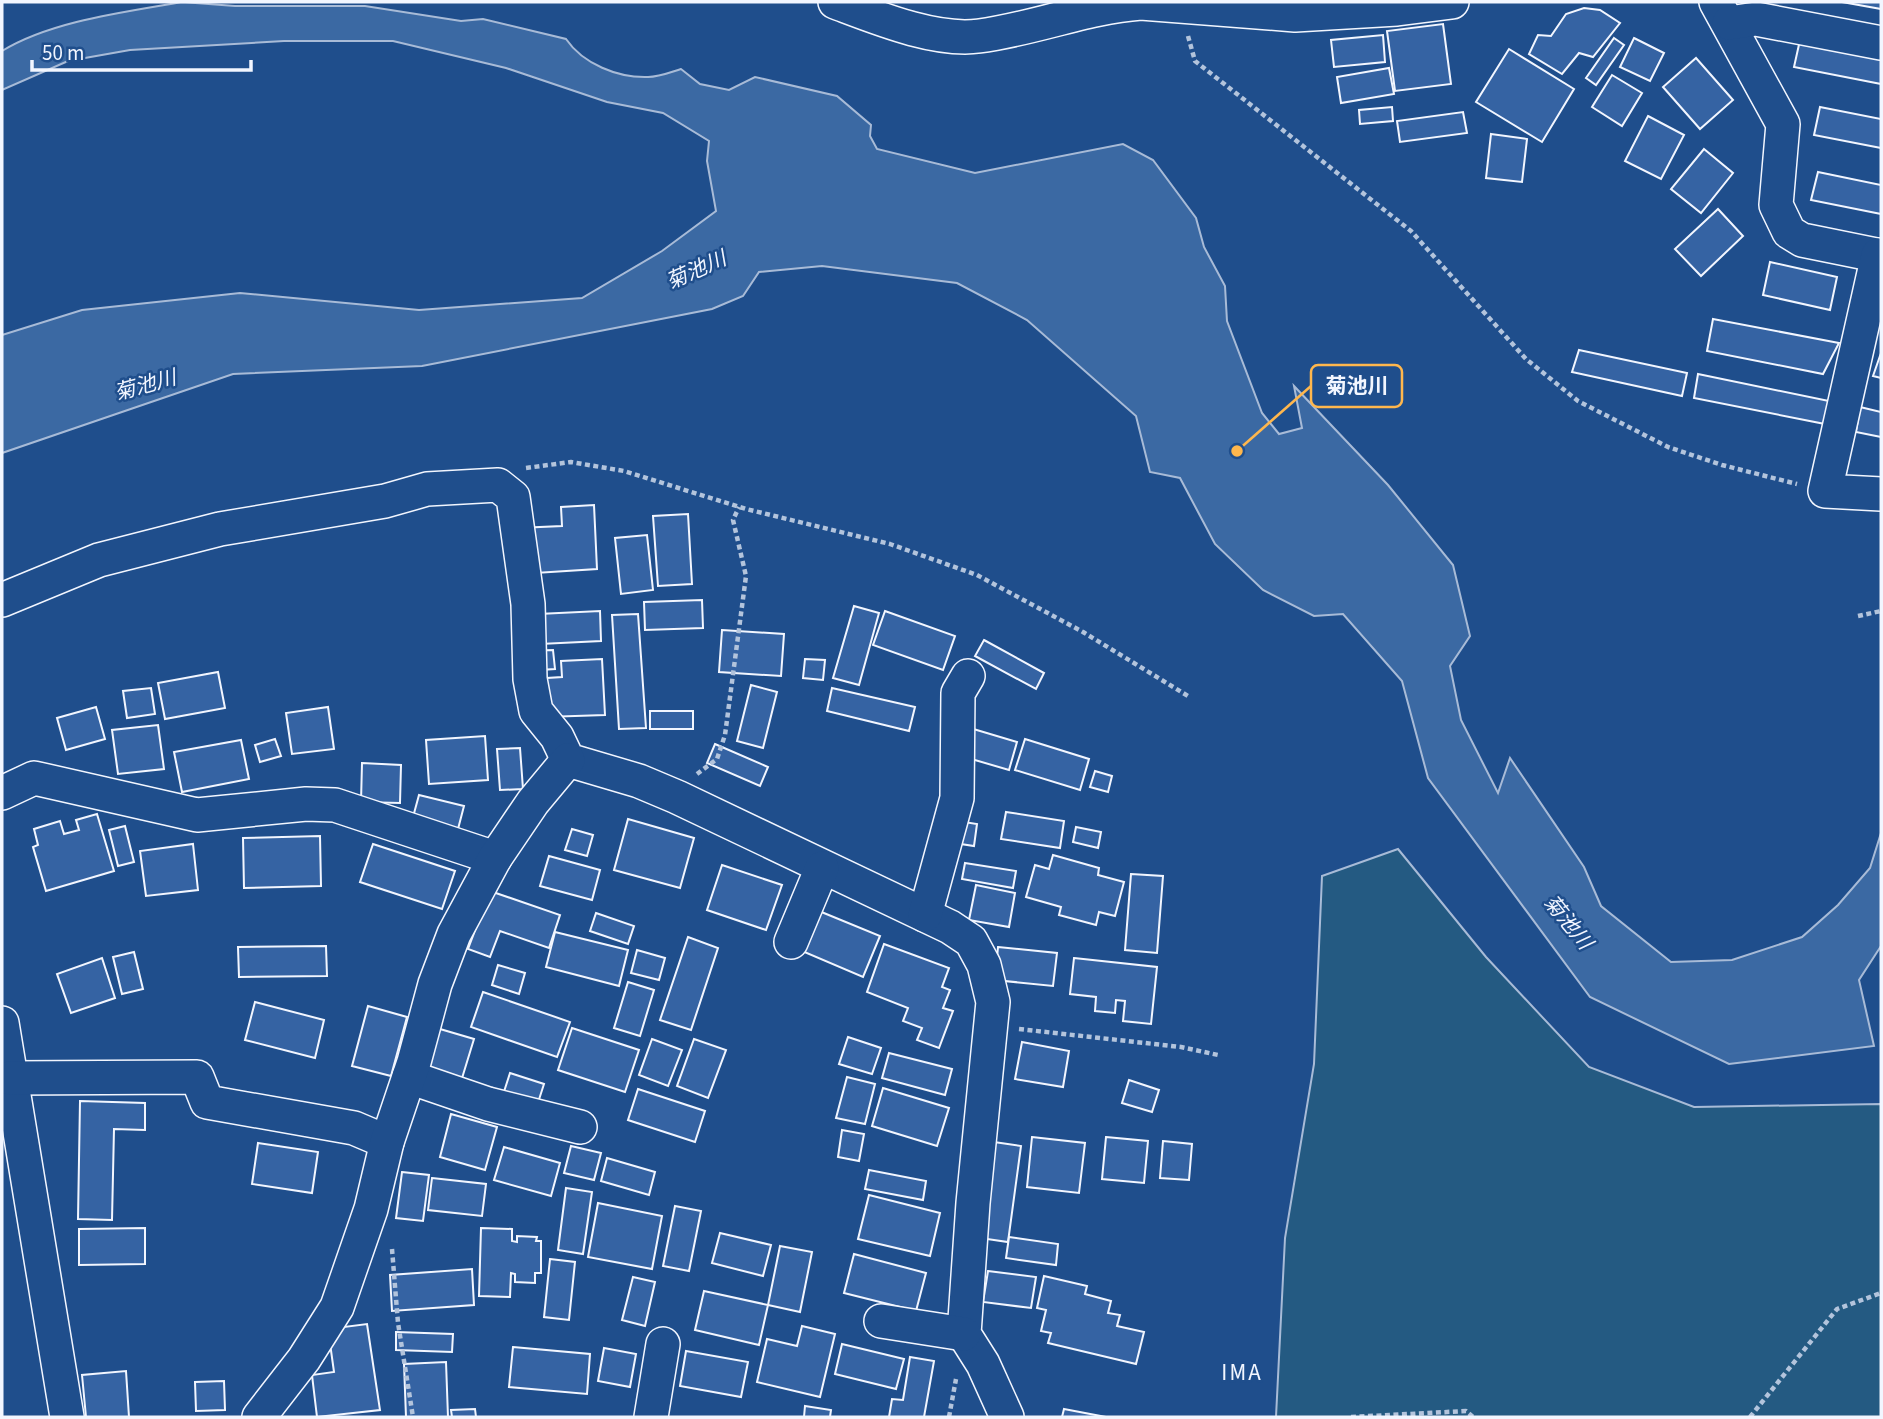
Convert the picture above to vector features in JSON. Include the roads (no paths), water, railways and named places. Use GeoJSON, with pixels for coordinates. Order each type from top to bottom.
{"type":"FeatureCollection","features":[{"type":"Feature","properties":{"kind":"street"},"geometry":{"type":"LineString","coordinates":[[835,2],[930,33],[977,37],[1116,5],[1308,14],[1452,2]]}},
{"type":"Feature","properties":{"kind":"street"},"geometry":{"type":"LineString","coordinates":[[1723,13],[1881,43]]}},
{"type":"Feature","properties":{"kind":"street"},"geometry":{"type":"LineString","coordinates":[[1723,13],[1783,124],[1776,205],[1788,232],[1802,240],[1880,255],[1825,491],[1881,495]]}},
{"type":"Feature","properties":{"kind":"street"},"geometry":{"type":"LineString","coordinates":[[2,600],[100,560],[220,529],[385,501],[427,489],[498,485],[513,497],[528,604],[530,679],[536,711],[557,737],[568,760],[639,781],[677,797],[925,915],[971,941],[984,965],[993,1002],[973,1203],[964,1334],[983,1364],[1007,1417]]}},
{"type":"Feature","properties":{"kind":"street"},"geometry":{"type":"LineString","coordinates":[[925,915],[957,798],[958,693],[968,676]]}},
{"type":"Feature","properties":{"kind":"street"},"geometry":{"type":"LineString","coordinates":[[260,1417],[304,1359],[337,1307],[371,1209],[387,1142],[409,1077],[435,984],[454,934],[495,858],[533,802],[568,760]]}},
{"type":"Feature","properties":{"kind":"street"},"geometry":{"type":"LineString","coordinates":[[2,793],[34,778],[197,815],[306,804],[335,805],[495,858]]}},
{"type":"Feature","properties":{"kind":"street"},"geometry":{"type":"LineString","coordinates":[[791,943],[822,868]]}},
{"type":"Feature","properties":{"kind":"street"},"geometry":{"type":"LineString","coordinates":[[2,1023],[67,1417]]}},
{"type":"Feature","properties":{"kind":"street"},"geometry":{"type":"LineString","coordinates":[[10,1078],[197,1077],[207,1102],[354,1128],[387,1142]]}},
{"type":"Feature","properties":{"kind":"street"},"geometry":{"type":"LineString","coordinates":[[409,1077],[488,1104],[580,1127]]}},
{"type":"Feature","properties":{"kind":"street"},"geometry":{"type":"LineString","coordinates":[[881,1321],[964,1334]]}},
{"type":"Feature","properties":{"kind":"street"},"geometry":{"type":"LineString","coordinates":[[651,1417],[663,1344]]}},
{"type":"Feature","properties":{"kind":"water"},"geometry":{"type":"Polygon","coordinates":[[[182,2],[235,6],[365,6],[461,21],[483,19],[566,39],[582,56],[602,68],[625,75],[652,77],[681,69],[700,84],[729,90],[755,77],[837,96],[871,125],[870,136],[877,149],[975,173],[1123,144],[1153,160],[1196,218],[1204,247],[1225,286],[1227,321],[1262,413],[1279,434],[1302,428],[1294,386],[1388,485],[1453,565],[1470,636],[1450,666],[1461,720],[1498,793],[1510,758],[1584,867],[1601,906],[1671,962],[1732,960],[1802,937],[1838,905],[1870,868],[1881,833],[1881,946],[1859,980],[1874,1046],[1729,1064],[1590,997],[1428,778],[1402,681],[1343,614],[1314,616],[1263,590],[1215,544],[1180,478],[1150,472],[1136,416],[1027,320],[957,283],[822,266],[759,272],[743,296],[712,309],[422,366],[233,374],[2,453],[2,335],[82,310],[240,293],[419,310],[582,298],[662,251],[716,211],[707,161],[709,141],[663,113],[607,102],[506,68],[393,41],[284,41],[130,50],[68,61],[2,90],[2,51],[21,41],[89,19],[182,2]]]}},
{"type":"Feature","properties":{"kind":"place","name":"菊池川"},"geometry":{"type":"Point","coordinates":[1237,451]}},
{"type":"Feature","properties":{"kind":"district","name":"IMA"},"geometry":{"type":"Point","coordinates":[1242,1372]}}]}
